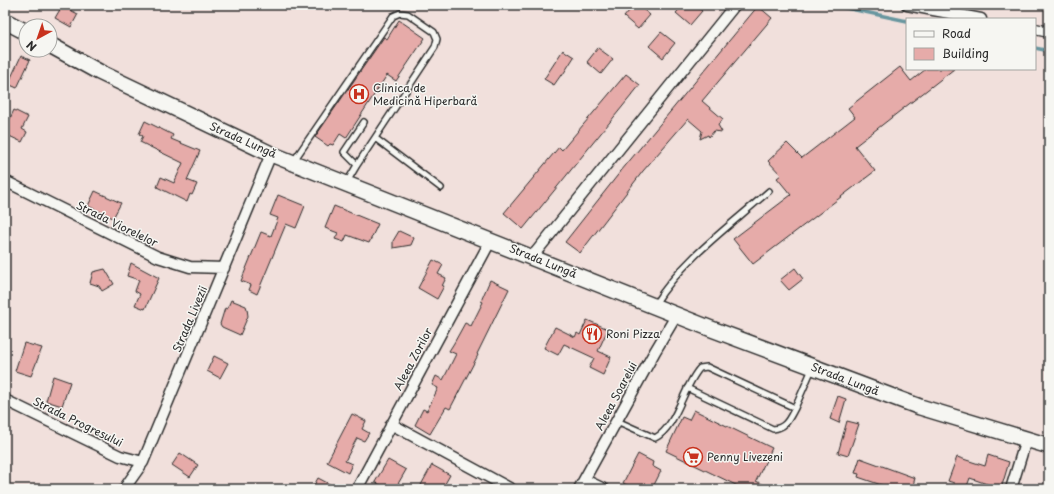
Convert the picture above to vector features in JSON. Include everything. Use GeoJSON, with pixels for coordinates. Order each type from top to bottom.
{"type":"FeatureCollection","features":[{"type":"Feature","properties":{"kind":"main road"},"geometry":{"type":"LineString","coordinates":[[5,21],[18,28]]}},
{"type":"Feature","properties":{"kind":"main road","name":"Strada Lungă"},"geometry":{"type":"LineString","coordinates":[[58,49],[99,72],[271,154],[532,256],[676,316],[920,407],[1049,446]]}},
{"type":"Feature","properties":{"kind":"street"},"geometry":{"type":"LineString","coordinates":[[532,256],[735,5]]}},
{"type":"Feature","properties":{"kind":"street"},"geometry":{"type":"LineString","coordinates":[[907,5],[976,18]]}},
{"type":"Feature","properties":{"kind":"street"},"geometry":{"type":"LineString","coordinates":[[1036,29],[1049,32]]}},
{"type":"Feature","properties":{"kind":"street","name":"Strada Livezii"},"geometry":{"type":"LineString","coordinates":[[124,489],[143,462],[271,154]]}},
{"type":"Feature","properties":{"kind":"street","name":"Strada Viorelelor"},"geometry":{"type":"LineString","coordinates":[[5,181],[158,257],[190,267],[224,268]]}},
{"type":"Feature","properties":{"kind":"street","name":"Aleea Zorilor"},"geometry":{"type":"LineString","coordinates":[[357,489],[491,240]]}},
{"type":"Feature","properties":{"kind":"street","name":"Aleea Soarelui"},"geometry":{"type":"LineString","coordinates":[[579,489],[676,316]]}},
{"type":"Feature","properties":{"kind":"street","name":"Strada Progresului"},"geometry":{"type":"LineString","coordinates":[[5,400],[120,456],[143,462]]}},
{"type":"Feature","properties":{"kind":"street"},"geometry":{"type":"LineString","coordinates":[[391,424],[511,489]]}},
{"type":"Feature","properties":{"kind":"street"},"geometry":{"type":"LineString","coordinates":[[1011,489],[1026,440]]}},
{"type":"Feature","properties":{"kind":"street"},"geometry":{"type":"LineString","coordinates":[[585,480],[604,489]]}},
{"type":"Feature","properties":{"kind":"lane"},"geometry":{"type":"LineString","coordinates":[[293,162],[393,16],[400,13],[408,14],[434,32],[437,39],[435,47],[346,183]]}},
{"type":"Feature","properties":{"kind":"lane"},"geometry":{"type":"LineString","coordinates":[[358,165],[344,152],[364,122]]}},
{"type":"Feature","properties":{"kind":"lane"},"geometry":{"type":"LineString","coordinates":[[375,138],[441,188]]}},
{"type":"Feature","properties":{"kind":"lane"},"geometry":{"type":"LineString","coordinates":[[654,306],[664,289],[684,266],[769,190]]}},
{"type":"Feature","properties":{"kind":"lane"},"geometry":{"type":"LineString","coordinates":[[617,421],[655,438],[662,435],[668,428],[687,388],[700,368],[707,367],[795,408]]}},
{"type":"Feature","properties":{"kind":"lane"},"geometry":{"type":"LineString","coordinates":[[687,388],[773,430],[780,429],[787,423],[795,408],[812,367]]}},
{"type":"Feature","properties":{"kind":"building"},"geometry":{"type":"Polygon","coordinates":[[[634,5],[638,5],[650,15],[638,29],[624,17],[634,5]]]}},
{"type":"Feature","properties":{"kind":"building"},"geometry":{"type":"Polygon","coordinates":[[[683,5],[695,5],[702,11],[690,25],[676,13],[683,5]]]}},
{"type":"Feature","properties":{"kind":"building"},"geometry":{"type":"Polygon","coordinates":[[[62,6],[78,14],[71,27],[58,20],[58,18],[55,18],[62,6]]]}},
{"type":"Feature","properties":{"kind":"building"},"geometry":{"type":"Polygon","coordinates":[[[758,6],[772,18],[702,101],[723,119],[718,125],[722,132],[714,131],[709,137],[708,135],[700,139],[702,131],[688,119],[643,171],[580,253],[565,242],[621,171],[758,6]]]}},
{"type":"Feature","properties":{"kind":"building"},"geometry":{"type":"Polygon","coordinates":[[[399,20],[425,38],[396,81],[387,75],[346,138],[340,134],[333,145],[330,144],[328,146],[315,137],[384,37],[387,39],[399,20]]]}},
{"type":"Feature","properties":{"kind":"building"},"geometry":{"type":"Polygon","coordinates":[[[661,32],[675,43],[663,58],[649,46],[661,32]]]}},
{"type":"Feature","properties":{"kind":"building"},"geometry":{"type":"Polygon","coordinates":[[[598,48],[613,59],[601,74],[587,62],[598,48]]]}},
{"type":"Feature","properties":{"kind":"building"},"geometry":{"type":"Polygon","coordinates":[[[563,50],[574,57],[562,76],[561,75],[554,85],[544,79],[563,50]]]}},
{"type":"Feature","properties":{"kind":"building"},"geometry":{"type":"Polygon","coordinates":[[[20,58],[30,60],[17,88],[8,84],[20,58]]]}},
{"type":"Feature","properties":{"kind":"building"},"geometry":{"type":"Polygon","coordinates":[[[900,67],[911,81],[925,70],[953,70],[855,146],[875,171],[753,264],[733,239],[791,195],[777,178],[781,175],[768,161],[787,143],[802,158],[855,117],[848,108],[900,67]]]}},
{"type":"Feature","properties":{"kind":"building"},"geometry":{"type":"Polygon","coordinates":[[[626,74],[640,85],[523,229],[504,213],[559,147],[562,150],[626,74]]]}},
{"type":"Feature","properties":{"kind":"building"},"geometry":{"type":"Polygon","coordinates":[[[14,110],[28,117],[22,129],[27,132],[22,142],[5,134],[5,129],[14,110]]]}},
{"type":"Feature","properties":{"kind":"building"},"geometry":{"type":"Polygon","coordinates":[[[145,121],[173,135],[171,139],[200,151],[187,180],[197,184],[192,195],[190,194],[187,202],[157,187],[161,177],[174,183],[183,163],[140,142],[143,136],[139,134],[145,121]]]}},
{"type":"Feature","properties":{"kind":"building"},"geometry":{"type":"Polygon","coordinates":[[[95,191],[121,203],[113,218],[88,206],[95,191]]]}},
{"type":"Feature","properties":{"kind":"building"},"geometry":{"type":"Polygon","coordinates":[[[278,195],[305,206],[296,228],[286,224],[257,294],[249,290],[251,285],[241,281],[261,232],[271,236],[278,218],[270,215],[278,195]]]}},
{"type":"Feature","properties":{"kind":"building"},"geometry":{"type":"Polygon","coordinates":[[[334,206],[378,224],[369,243],[347,235],[344,242],[335,239],[338,233],[325,228],[334,206]]]}},
{"type":"Feature","properties":{"kind":"building"},"geometry":{"type":"Polygon","coordinates":[[[399,231],[414,238],[411,245],[393,248],[393,241],[399,231]]]}},
{"type":"Feature","properties":{"kind":"building"},"geometry":{"type":"Polygon","coordinates":[[[433,260],[443,265],[438,274],[446,278],[442,286],[444,286],[437,299],[418,288],[433,260]]]}},
{"type":"Feature","properties":{"kind":"building"},"geometry":{"type":"Polygon","coordinates":[[[131,263],[159,278],[145,309],[135,305],[140,294],[135,291],[139,280],[127,276],[131,263]]]}},
{"type":"Feature","properties":{"kind":"building"},"geometry":{"type":"Polygon","coordinates":[[[795,268],[803,279],[789,290],[780,280],[795,268]]]}},
{"type":"Feature","properties":{"kind":"building"},"geometry":{"type":"Polygon","coordinates":[[[105,269],[114,284],[102,291],[99,286],[90,283],[93,272],[105,269]]]}},
{"type":"Feature","properties":{"kind":"building"},"geometry":{"type":"Polygon","coordinates":[[[490,280],[509,289],[477,354],[478,355],[450,409],[446,407],[430,434],[415,425],[423,409],[427,411],[438,388],[432,385],[436,376],[443,380],[456,354],[449,351],[465,323],[471,326],[483,302],[481,301],[490,280]]]}},
{"type":"Feature","properties":{"kind":"building"},"geometry":{"type":"Polygon","coordinates":[[[231,300],[246,306],[247,309],[248,316],[240,335],[222,327],[220,324],[225,308],[227,309],[231,300]]]}},
{"type":"Feature","properties":{"kind":"building"},"geometry":{"type":"Polygon","coordinates":[[[587,320],[608,329],[598,351],[611,357],[603,375],[589,368],[594,358],[564,344],[558,355],[544,348],[555,327],[575,337],[577,333],[580,335],[587,320]]]}},
{"type":"Feature","properties":{"kind":"building"},"geometry":{"type":"Polygon","coordinates":[[[24,343],[42,348],[31,376],[15,371],[24,343]]]}},
{"type":"Feature","properties":{"kind":"building"},"geometry":{"type":"Polygon","coordinates":[[[214,356],[228,363],[220,378],[207,371],[214,356]]]}},
{"type":"Feature","properties":{"kind":"building"},"geometry":{"type":"Polygon","coordinates":[[[53,376],[70,382],[62,406],[46,401],[53,376]]]}},
{"type":"Feature","properties":{"kind":"building"},"geometry":{"type":"Polygon","coordinates":[[[838,396],[846,399],[839,423],[830,419],[838,396]]]}},
{"type":"Feature","properties":{"kind":"building"},"geometry":{"type":"Polygon","coordinates":[[[694,410],[772,448],[756,481],[772,489],[744,489],[666,451],[682,417],[689,420],[694,410]]]}},
{"type":"Feature","properties":{"kind":"building"},"geometry":{"type":"Polygon","coordinates":[[[352,414],[366,421],[362,429],[369,433],[364,441],[357,438],[345,461],[352,464],[348,473],[327,462],[352,414]]]}},
{"type":"Feature","properties":{"kind":"building"},"geometry":{"type":"Polygon","coordinates":[[[847,421],[859,424],[848,456],[838,453],[847,421]]]}},
{"type":"Feature","properties":{"kind":"building"},"geometry":{"type":"Polygon","coordinates":[[[180,453],[198,465],[190,477],[172,465],[180,453]]]}},
{"type":"Feature","properties":{"kind":"building"},"geometry":{"type":"Polygon","coordinates":[[[638,454],[653,462],[652,466],[661,471],[652,489],[635,489],[623,483],[638,454]]]}},
{"type":"Feature","properties":{"kind":"building"},"geometry":{"type":"Polygon","coordinates":[[[988,455],[1009,462],[1001,489],[970,478],[966,489],[952,489],[954,483],[948,481],[957,457],[985,466],[988,455]]]}},
{"type":"Feature","properties":{"kind":"building"},"geometry":{"type":"Polygon","coordinates":[[[860,458],[915,478],[912,489],[893,489],[858,477],[859,474],[855,473],[860,458]]]}},
{"type":"Feature","properties":{"kind":"building"},"geometry":{"type":"Polygon","coordinates":[[[388,460],[406,470],[395,489],[388,489],[375,482],[388,460]]]}},
{"type":"Feature","properties":{"kind":"building"},"geometry":{"type":"Polygon","coordinates":[[[432,465],[450,475],[442,489],[427,489],[421,485],[432,465]]]}},
{"type":"Feature","properties":{"kind":"building"},"geometry":{"type":"Polygon","coordinates":[[[318,478],[339,489],[312,489],[318,478]]]}},
{"type":"Feature","properties":{"kind":"waterway"},"geometry":{"type":"LineString","coordinates":[[832,5],[906,21]]}},
{"type":"Feature","properties":{"kind":"waterway"},"geometry":{"type":"LineString","coordinates":[[1036,48],[1049,51]]}},
{"type":"Feature","properties":{"kind":"place","name":"Clinica de Medicină Hiperbară"},"geometry":{"type":"Point","coordinates":[359,94]}},
{"type":"Feature","properties":{"kind":"place","name":"Roni Pizza"},"geometry":{"type":"Point","coordinates":[592,334]}},
{"type":"Feature","properties":{"kind":"place","name":"Penny Livezeni"},"geometry":{"type":"Point","coordinates":[693,457]}}]}
